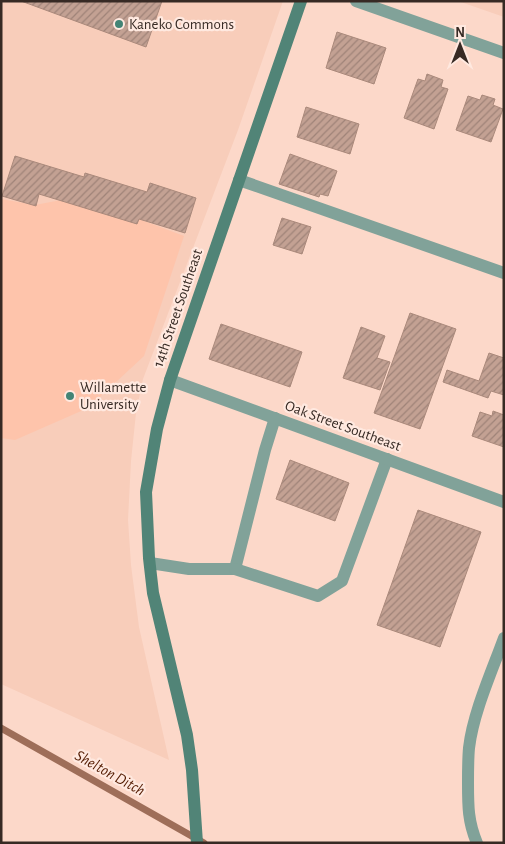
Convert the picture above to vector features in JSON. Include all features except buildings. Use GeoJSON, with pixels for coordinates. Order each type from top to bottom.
{"type":"FeatureCollection","features":[{"type":"Feature","properties":{"kind":"street","name":"14th Street Southeast"},"geometry":{"type":"LineString","coordinates":[[197,843],[195,798],[187,735],[155,602],[150,563],[146,492],[156,429],[170,380],[301,1]]}},
{"type":"Feature","properties":{"kind":"street"},"geometry":{"type":"LineString","coordinates":[[356,1],[504,53]]}},
{"type":"Feature","properties":{"kind":"street"},"geometry":{"type":"LineString","coordinates":[[239,180],[504,273]]}},
{"type":"Feature","properties":{"kind":"street","name":"Oak Street Southeast"},"geometry":{"type":"LineString","coordinates":[[170,380],[504,502]]}},
{"type":"Feature","properties":{"kind":"street"},"geometry":{"type":"LineString","coordinates":[[235,569],[264,450],[275,418]]}},
{"type":"Feature","properties":{"kind":"street"},"geometry":{"type":"LineString","coordinates":[[150,563],[189,568],[235,569],[318,596],[342,581],[387,459]]}},
{"type":"Feature","properties":{"kind":"street"},"geometry":{"type":"LineString","coordinates":[[477,843],[470,826],[468,794],[469,747],[484,691],[504,638]]}},
{"type":"Feature","properties":{"kind":"shaded area","name":"Willamette University"},"geometry":{"type":"Polygon","coordinates":[[[1,1],[283,1],[238,130],[143,379],[136,413],[128,520],[131,565],[139,627],[169,760],[1,684],[1,1]]]}},
{"type":"Feature","properties":{"kind":"shaded area"},"geometry":{"type":"Polygon","coordinates":[[[458,1],[504,1],[504,17],[458,1]]]}},
{"type":"Feature","properties":{"kind":"shaded area"},"geometry":{"type":"Polygon","coordinates":[[[1,199],[35,205],[61,200],[139,219],[184,236],[144,356],[88,408],[15,440],[1,438],[1,199]]]}},
{"type":"Feature","properties":{"kind":"waterway","name":"Shelton Ditch"},"geometry":{"type":"LineString","coordinates":[[1,728],[204,843]]}},
{"type":"Feature","properties":{"kind":"place","name":"Kaneko Commons"},"geometry":{"type":"Point","coordinates":[119,24]}},
{"type":"Feature","properties":{"kind":"place","name":"Willamette University"},"geometry":{"type":"Point","coordinates":[70,396]}}]}
